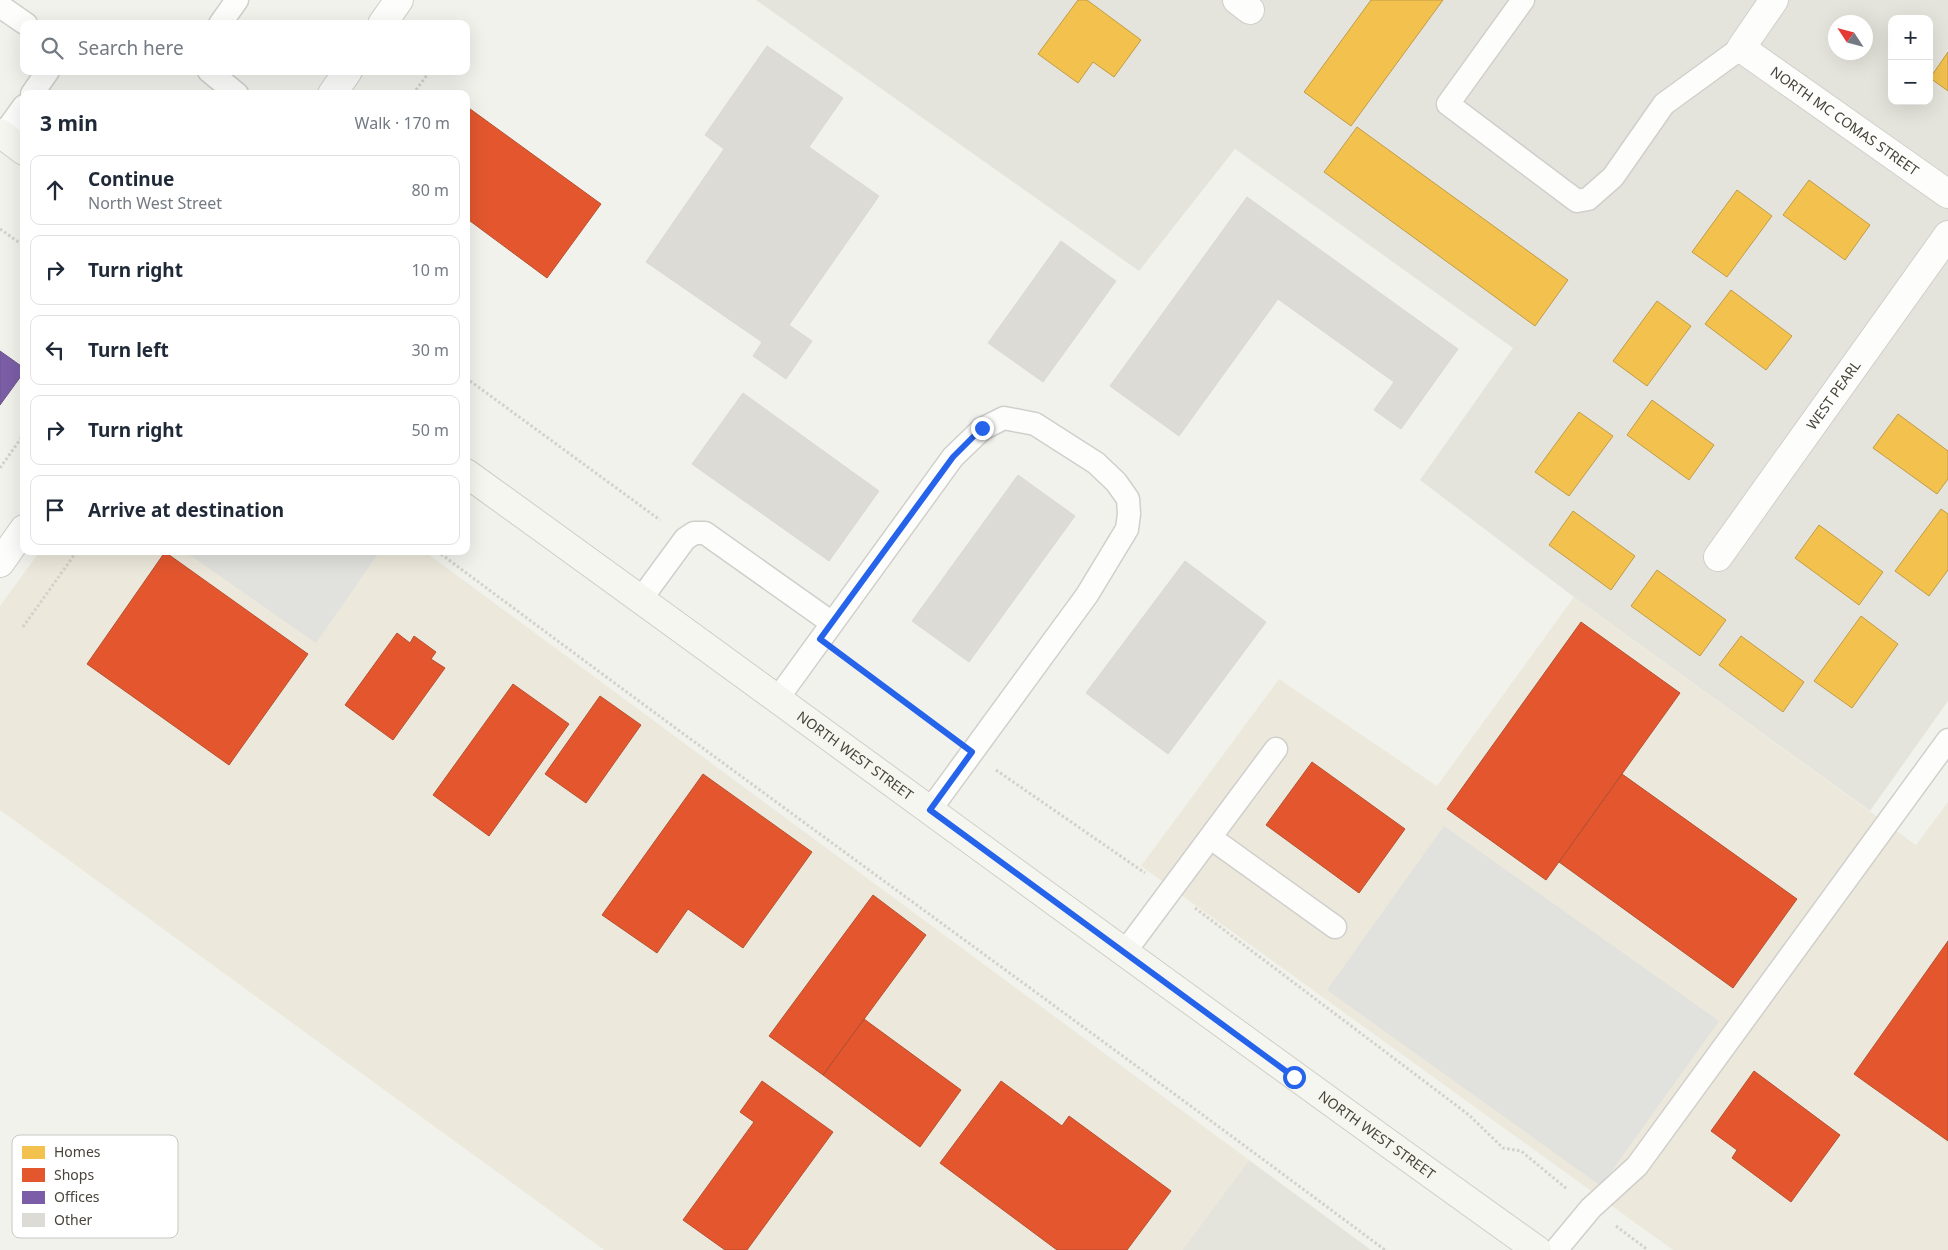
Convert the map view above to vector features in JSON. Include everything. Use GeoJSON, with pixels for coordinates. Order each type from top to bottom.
{"type":"FeatureCollection","features":[{"type":"Feature","properties":{"kind":"main road","name":"NORTH WEST STREET"},"geometry":{"type":"LineString","coordinates":[[470,475],[778,698],[1294,1077],[1537,1250]]}},
{"type":"Feature","properties":{"kind":"street"},"geometry":{"type":"LineString","coordinates":[[385,20],[399,0]]}},
{"type":"Feature","properties":{"kind":"street"},"geometry":{"type":"LineString","coordinates":[[1741,48],[1774,0]]}},
{"type":"Feature","properties":{"kind":"street","name":"NORTH MC COMAS STREET"},"geometry":{"type":"LineString","coordinates":[[1741,48],[1948,194]]}},
{"type":"Feature","properties":{"kind":"street"},"geometry":{"type":"LineString","coordinates":[[335,90],[345,75]]}},
{"type":"Feature","properties":{"kind":"street","name":"WEST PEARL"},"geometry":{"type":"LineString","coordinates":[[1718,557],[1948,235]]}},
{"type":"Feature","properties":{"kind":"street"},"geometry":{"type":"LineString","coordinates":[[0,562],[20,534]]}},
{"type":"Feature","properties":{"kind":"lane"},"geometry":{"type":"LineString","coordinates":[[223,20],[237,0]]}},
{"type":"Feature","properties":{"kind":"lane"},"geometry":{"type":"LineString","coordinates":[[1523,0],[1448,104],[1578,202],[1588,200],[1613,177],[1664,104],[1741,48]]}},
{"type":"Feature","properties":{"kind":"lane"},"geometry":{"type":"LineString","coordinates":[[0,6],[20,20]]}},
{"type":"Feature","properties":{"kind":"lane"},"geometry":{"type":"LineString","coordinates":[[35,90],[45,75]]}},
{"type":"Feature","properties":{"kind":"lane"},"geometry":{"type":"LineString","coordinates":[[208,75],[231,90]]}},
{"type":"Feature","properties":{"kind":"lane"},"geometry":{"type":"LineString","coordinates":[[9,140],[20,115]]}},
{"type":"Feature","properties":{"kind":"lane"},"geometry":{"type":"LineString","coordinates":[[778,698],[953,457],[982,428],[1004,418],[1035,424],[1096,463],[1116,482],[1128,499],[1127,529],[1086,595],[930,810]]}},
{"type":"Feature","properties":{"kind":"lane"},"geometry":{"type":"LineString","coordinates":[[641,599],[685,539],[694,533],[705,533],[826,631]]}},
{"type":"Feature","properties":{"kind":"lane"},"geometry":{"type":"LineString","coordinates":[[1556,1250],[1591,1208],[1637,1166],[1948,740]]}},
{"type":"Feature","properties":{"kind":"lane"},"geometry":{"type":"LineString","coordinates":[[1124,953],[1276,749]]}},
{"type":"Feature","properties":{"kind":"lane"},"geometry":{"type":"LineString","coordinates":[[1211,838],[1335,927]]}},
{"type":"Feature","properties":{"kind":"path"},"geometry":{"type":"LineString","coordinates":[[416,90],[427,75]]}},
{"type":"Feature","properties":{"kind":"path"},"geometry":{"type":"LineString","coordinates":[[0,229],[20,243]]}},
{"type":"Feature","properties":{"kind":"path"},"geometry":{"type":"LineString","coordinates":[[470,381],[685,539]]}},
{"type":"Feature","properties":{"kind":"path"},"geometry":{"type":"LineString","coordinates":[[0,468],[20,440]]}},
{"type":"Feature","properties":{"kind":"path"},"geometry":{"type":"LineString","coordinates":[[23,626],[74,555]]}},
{"type":"Feature","properties":{"kind":"path"},"geometry":{"type":"LineString","coordinates":[[442,555],[664,722],[1140,1067],[1385,1250]]}},
{"type":"Feature","properties":{"kind":"path"},"geometry":{"type":"LineString","coordinates":[[826,631],[972,752],[1171,891],[1469,1115],[1503,1148],[1521,1151],[1591,1208],[1648,1250]]}},
{"type":"Feature","properties":{"kind":"shaded area"},"geometry":{"type":"Polygon","coordinates":[[[756,0],[1948,0],[1948,701],[1870,811],[1574,597],[1420,480],[1513,348],[1235,149],[1139,271],[756,0]]]}},
{"type":"Feature","properties":{"kind":"shaded area"},"geometry":{"type":"Polygon","coordinates":[[[37,555],[429,555],[1249,1160],[1182,1250],[604,1250],[0,810],[0,606],[37,555]]]}},
{"type":"Feature","properties":{"kind":"shaded area"},"geometry":{"type":"Polygon","coordinates":[[[190,555],[377,555],[316,643],[190,555]]]}},
{"type":"Feature","properties":{"kind":"shaded area"},"geometry":{"type":"Polygon","coordinates":[[[1574,597],[1916,845],[1948,802],[1948,1250],[1673,1250],[1141,866],[1279,679],[1437,786],[1574,597]]]}},
{"type":"Feature","properties":{"kind":"shaded area"},"geometry":{"type":"Polygon","coordinates":[[[1444,826],[1719,1021],[1601,1186],[1327,990],[1444,826]]]}},
{"type":"Feature","properties":{"kind":"shaded area"},"geometry":{"type":"Polygon","coordinates":[[[1249,1160],[1371,1250],[1182,1250],[1249,1160]]]}},
{"type":"Feature","properties":{"kind":"building: Homes"},"geometry":{"type":"Polygon","coordinates":[[[1078,0],[1087,0],[1141,40],[1114,77],[1093,62],[1078,83],[1038,54],[1078,0]]]}},
{"type":"Feature","properties":{"kind":"building: Homes"},"geometry":{"type":"Polygon","coordinates":[[[1371,0],[1443,0],[1351,126],[1304,92],[1371,0]]]}},
{"type":"Feature","properties":{"kind":"building: Homes"},"geometry":{"type":"Polygon","coordinates":[[[1948,52],[1948,91],[1933,80],[1933,74],[1948,52]]]}},
{"type":"Feature","properties":{"kind":"building: Homes"},"geometry":{"type":"Polygon","coordinates":[[[1357,127],[1568,280],[1535,326],[1324,172],[1357,127]]]}},
{"type":"Feature","properties":{"kind":"building: Homes"},"geometry":{"type":"Polygon","coordinates":[[[1809,180],[1870,225],[1845,260],[1783,215],[1809,180]]]}},
{"type":"Feature","properties":{"kind":"building: Homes"},"geometry":{"type":"Polygon","coordinates":[[[1737,190],[1772,216],[1727,277],[1692,252],[1737,190]]]}},
{"type":"Feature","properties":{"kind":"building: Homes"},"geometry":{"type":"Polygon","coordinates":[[[1731,290],[1792,336],[1766,370],[1705,324],[1731,290]]]}},
{"type":"Feature","properties":{"kind":"building: Homes"},"geometry":{"type":"Polygon","coordinates":[[[1657,301],[1691,326],[1647,386],[1613,361],[1657,301]]]}},
{"type":"Feature","properties":{"kind":"building: Homes"},"geometry":{"type":"Polygon","coordinates":[[[1652,400],[1714,445],[1689,480],[1627,435],[1652,400]]]}},
{"type":"Feature","properties":{"kind":"building: Homes"},"geometry":{"type":"Polygon","coordinates":[[[1579,412],[1613,436],[1569,496],[1535,472],[1579,412]]]}},
{"type":"Feature","properties":{"kind":"building: Homes"},"geometry":{"type":"Polygon","coordinates":[[[1898,414],[1948,451],[1948,479],[1937,494],[1873,448],[1898,414]]]}},
{"type":"Feature","properties":{"kind":"building: Homes"},"geometry":{"type":"Polygon","coordinates":[[[1941,509],[1948,514],[1948,570],[1929,596],[1895,571],[1941,509]]]}},
{"type":"Feature","properties":{"kind":"building: Homes"},"geometry":{"type":"Polygon","coordinates":[[[1573,511],[1635,556],[1611,590],[1549,545],[1573,511]]]}},
{"type":"Feature","properties":{"kind":"building: Homes"},"geometry":{"type":"Polygon","coordinates":[[[1819,525],[1883,572],[1859,605],[1795,558],[1819,525]]]}},
{"type":"Feature","properties":{"kind":"building: Homes"},"geometry":{"type":"Polygon","coordinates":[[[1657,570],[1726,620],[1700,656],[1631,606],[1657,570]]]}},
{"type":"Feature","properties":{"kind":"building: Homes"},"geometry":{"type":"Polygon","coordinates":[[[1861,616],[1898,644],[1852,708],[1814,681],[1861,616]]]}},
{"type":"Feature","properties":{"kind":"building: Homes"},"geometry":{"type":"Polygon","coordinates":[[[1741,636],[1804,682],[1783,712],[1719,665],[1741,636]]]}},
{"type":"Feature","properties":{"kind":"building: Shops"},"geometry":{"type":"Polygon","coordinates":[[[470,109],[601,204],[547,278],[470,221],[470,109]]]}},
{"type":"Feature","properties":{"kind":"building: Shops"},"geometry":{"type":"Polygon","coordinates":[[[163,555],[169,555],[308,654],[229,765],[87,664],[163,555]]]}},
{"type":"Feature","properties":{"kind":"building: Shops"},"geometry":{"type":"Polygon","coordinates":[[[1581,622],[1680,693],[1546,880],[1447,809],[1581,622]]]}},
{"type":"Feature","properties":{"kind":"building: Shops"},"geometry":{"type":"Polygon","coordinates":[[[397,633],[410,643],[414,636],[436,652],[431,659],[445,668],[393,740],[345,705],[397,633]]]}},
{"type":"Feature","properties":{"kind":"building: Shops"},"geometry":{"type":"Polygon","coordinates":[[[513,684],[569,724],[489,836],[433,795],[513,684]]]}},
{"type":"Feature","properties":{"kind":"building: Shops"},"geometry":{"type":"Polygon","coordinates":[[[600,696],[641,725],[586,803],[545,774],[600,696]]]}},
{"type":"Feature","properties":{"kind":"building: Shops"},"geometry":{"type":"Polygon","coordinates":[[[1312,762],[1405,829],[1359,893],[1266,825],[1312,762]]]}},
{"type":"Feature","properties":{"kind":"building: Shops"},"geometry":{"type":"Polygon","coordinates":[[[703,774],[812,852],[743,948],[688,909],[657,953],[602,915],[703,774]]]}},
{"type":"Feature","properties":{"kind":"building: Shops"},"geometry":{"type":"Polygon","coordinates":[[[1622,774],[1797,899],[1733,988],[1559,862],[1622,774]]]}},
{"type":"Feature","properties":{"kind":"building: Shops"},"geometry":{"type":"Polygon","coordinates":[[[873,895],[926,935],[823,1075],[769,1036],[873,895]]]}},
{"type":"Feature","properties":{"kind":"building: Shops"},"geometry":{"type":"Polygon","coordinates":[[[1948,941],[1948,1141],[1854,1074],[1948,941]]]}},
{"type":"Feature","properties":{"kind":"building: Shops"},"geometry":{"type":"Polygon","coordinates":[[[864,1019],[961,1090],[920,1147],[823,1075],[864,1019]]]}},
{"type":"Feature","properties":{"kind":"building: Shops"},"geometry":{"type":"Polygon","coordinates":[[[1754,1071],[1840,1135],[1791,1202],[1732,1158],[1737,1150],[1711,1131],[1754,1071]]]}},
{"type":"Feature","properties":{"kind":"building: Shops"},"geometry":{"type":"Polygon","coordinates":[[[762,1081],[833,1132],[747,1250],[725,1250],[683,1220],[754,1122],[740,1112],[762,1081]]]}},
{"type":"Feature","properties":{"kind":"building: Shops"},"geometry":{"type":"Polygon","coordinates":[[[1001,1081],[1062,1126],[1069,1116],[1171,1191],[1127,1250],[1057,1250],[940,1163],[1001,1081]]]}},
{"type":"Feature","properties":{"kind":"building: Offices"},"geometry":{"type":"Polygon","coordinates":[[[0,351],[20,365],[20,378],[0,405],[0,351]]]}},
{"type":"Feature","properties":{"kind":"building: Other"},"geometry":{"type":"Polygon","coordinates":[[[767,46],[843,98],[809,147],[879,196],[789,325],[812,341],[786,379],[753,356],[762,342],[646,262],[724,149],[705,135],[767,46]]]}},
{"type":"Feature","properties":{"kind":"building: Other"},"geometry":{"type":"Polygon","coordinates":[[[1247,197],[1458,349],[1401,429],[1374,410],[1394,382],[1278,299],[1179,436],[1110,386],[1247,197]]]}},
{"type":"Feature","properties":{"kind":"building: Other"},"geometry":{"type":"Polygon","coordinates":[[[1061,241],[1116,281],[1043,382],[988,343],[1061,241]]]}},
{"type":"Feature","properties":{"kind":"building: Other"},"geometry":{"type":"Polygon","coordinates":[[[743,393],[879,491],[829,561],[692,464],[743,393]]]}},
{"type":"Feature","properties":{"kind":"building: Other"},"geometry":{"type":"Polygon","coordinates":[[[1018,475],[1075,516],[969,662],[912,621],[1018,475]]]}},
{"type":"Feature","properties":{"kind":"building: Other"},"geometry":{"type":"Polygon","coordinates":[[[1185,561],[1266,622],[1168,754],[1086,693],[1185,561]]]}},
{"type":"Feature","properties":{"kind":"route"},"geometry":{"type":"LineString","coordinates":[[982,428],[953,457],[820,639],[972,752],[930,810],[1294,1077]]}}]}
